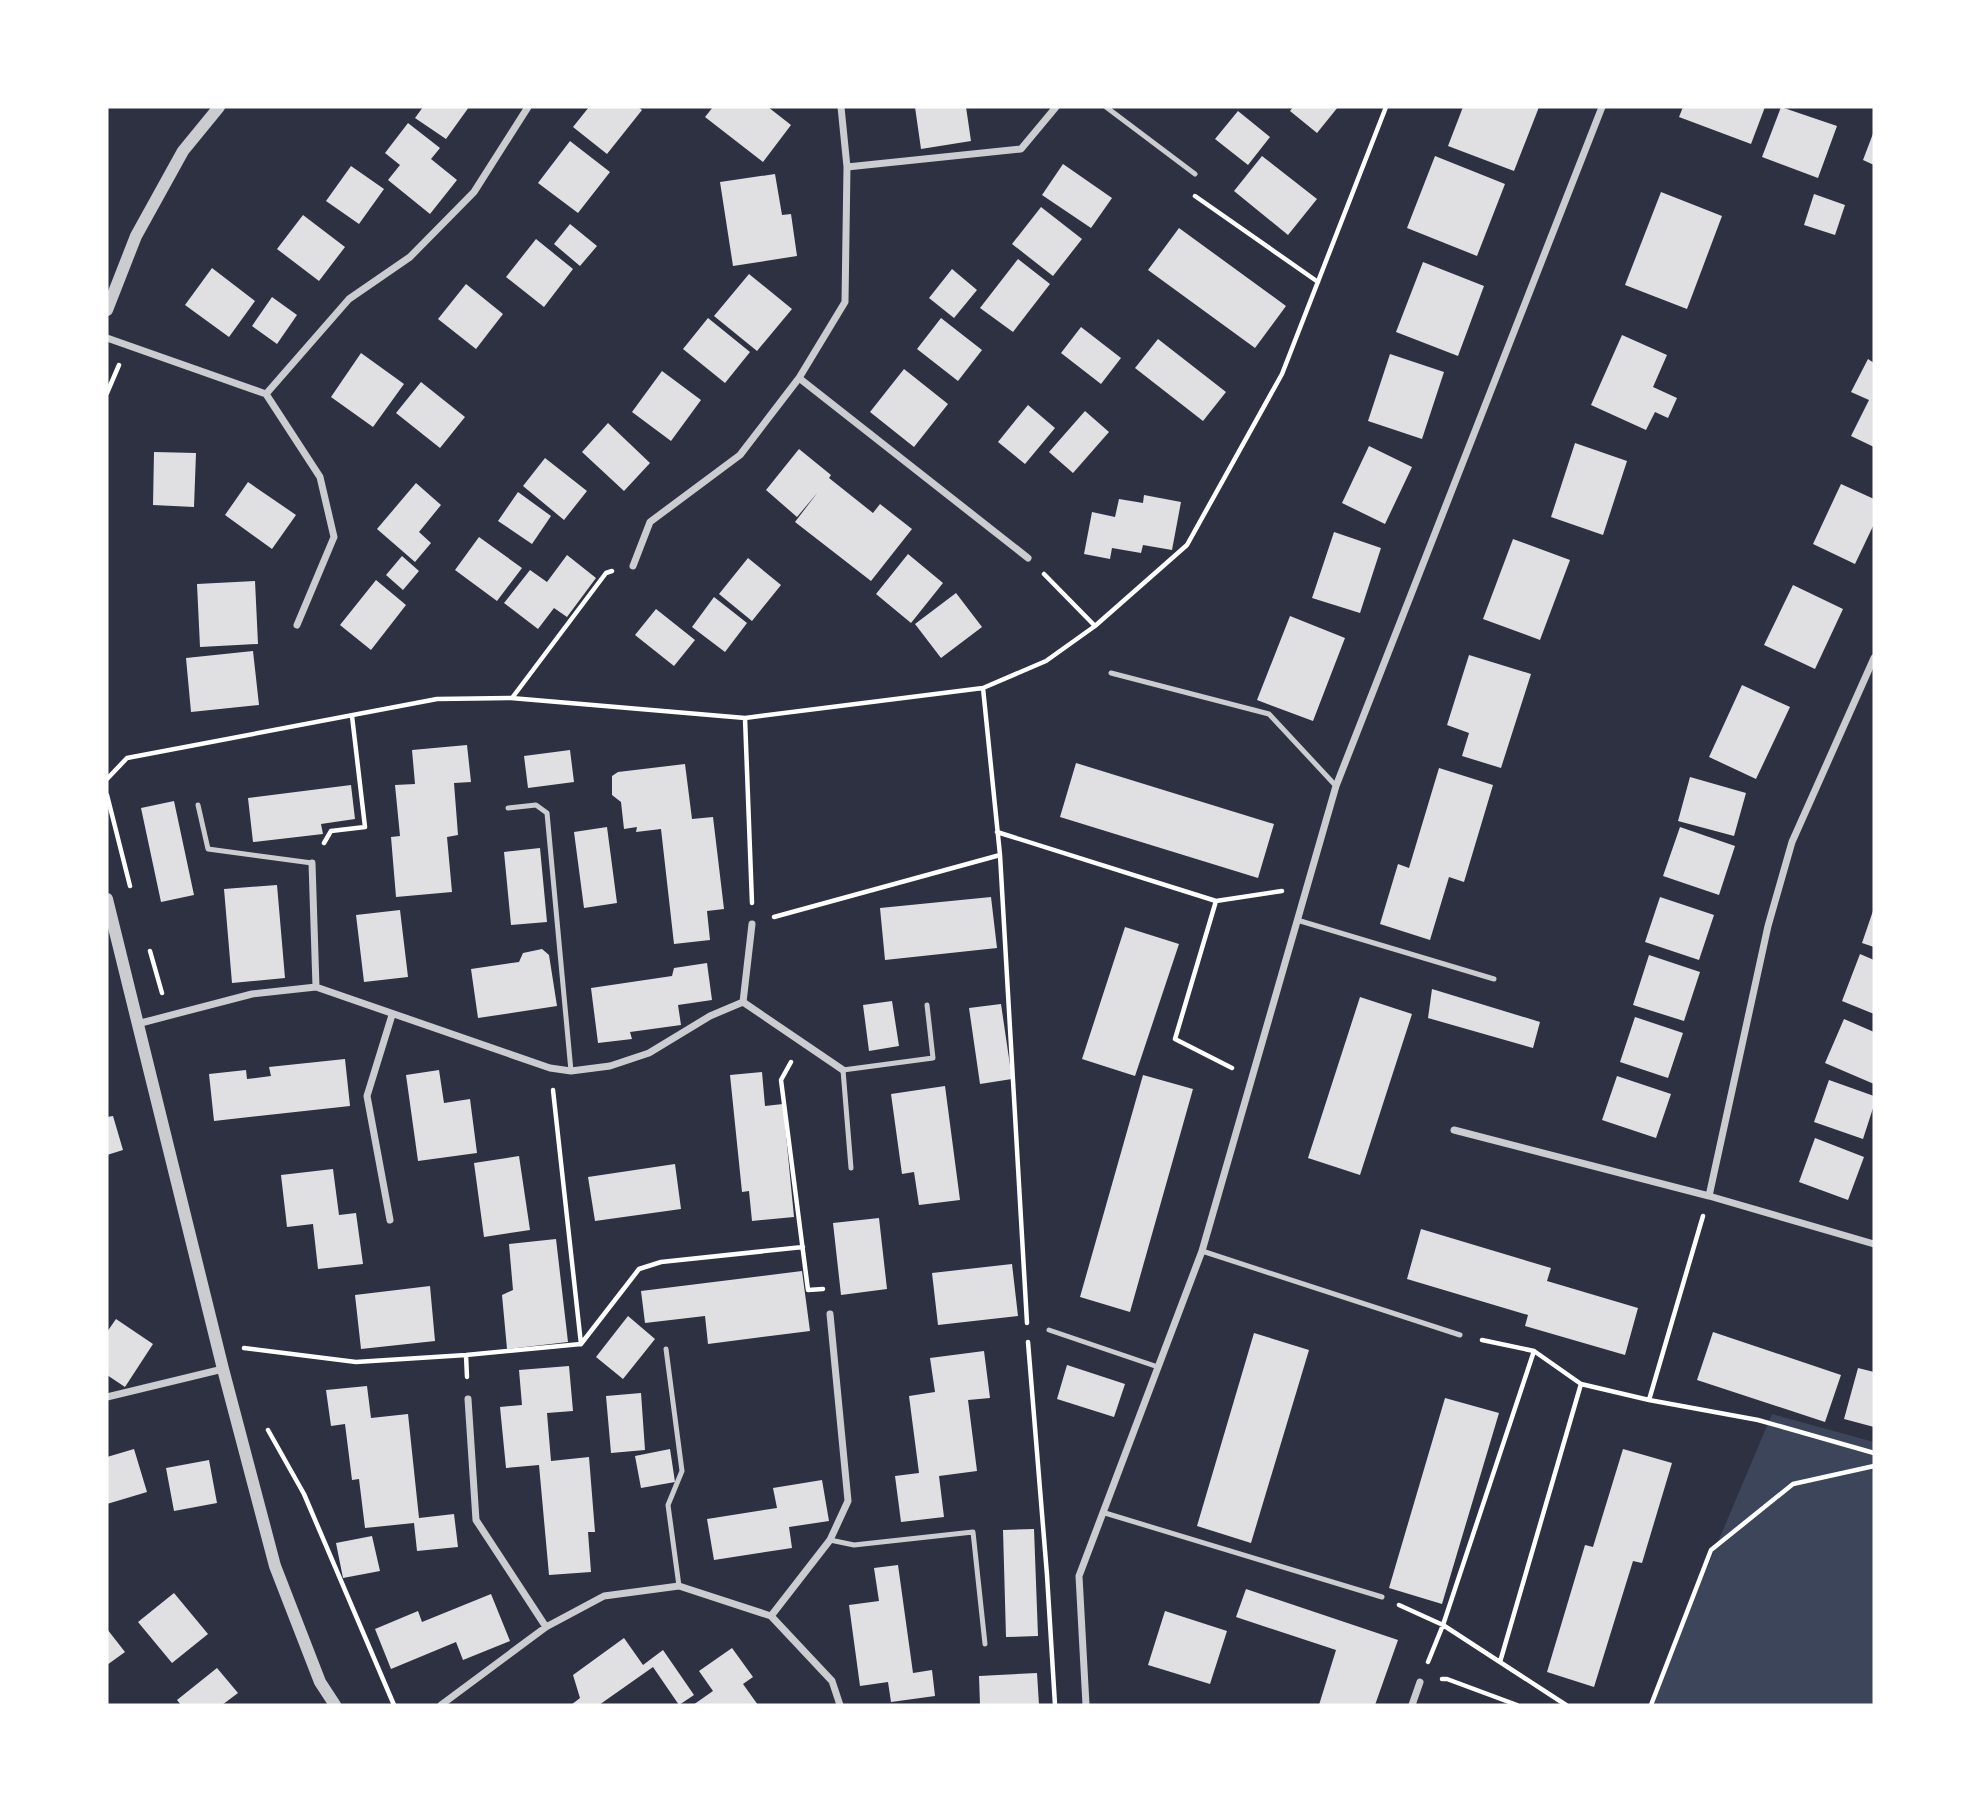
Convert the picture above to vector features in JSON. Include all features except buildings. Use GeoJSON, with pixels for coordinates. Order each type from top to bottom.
{"type":"FeatureCollection","features":[{"type":"Feature","properties":{"kind":"street"},"geometry":{"type":"LineString","coordinates":[[107,310],[136,236],[183,151],[219,107]]}},
{"type":"Feature","properties":{"kind":"street"},"geometry":{"type":"LineString","coordinates":[[266,394],[349,299],[410,257],[474,192],[528,107]]}},
{"type":"Feature","properties":{"kind":"street"},"geometry":{"type":"LineString","coordinates":[[633,566],[650,522],[740,455],[799,378],[845,302],[847,167],[841,107]]}},
{"type":"Feature","properties":{"kind":"street"},"geometry":{"type":"LineString","coordinates":[[847,167],[1020,149],[1056,107]]}},
{"type":"Feature","properties":{"kind":"street"},"geometry":{"type":"LineString","coordinates":[[1086,1705],[1079,1576],[1202,1251],[1336,786],[1602,107]]}},
{"type":"Feature","properties":{"kind":"street"},"geometry":{"type":"LineString","coordinates":[[107,338],[266,394],[320,477],[334,537],[297,625]]}},
{"type":"Feature","properties":{"kind":"street"},"geometry":{"type":"LineString","coordinates":[[799,378],[1028,558]]}},
{"type":"Feature","properties":{"kind":"street"},"geometry":{"type":"LineString","coordinates":[[1709,1196],[1768,926],[1792,842],[1874,658]]}},
{"type":"Feature","properties":{"kind":"street"},"geometry":{"type":"LineString","coordinates":[[312,863],[316,987]]}},
{"type":"Feature","properties":{"kind":"street"},"geometry":{"type":"LineString","coordinates":[[107,899],[223,1369],[275,1566],[320,1682],[335,1705]]}},
{"type":"Feature","properties":{"kind":"street"},"geometry":{"type":"LineString","coordinates":[[743,1002],[752,924]]}},
{"type":"Feature","properties":{"kind":"street"},"geometry":{"type":"LineString","coordinates":[[137,1024],[252,994],[316,987],[550,1069],[571,1071],[610,1066],[649,1053],[710,1016],[743,1002]]}},
{"type":"Feature","properties":{"kind":"street"},"geometry":{"type":"LineString","coordinates":[[743,1002],[843,1070]]}},
{"type":"Feature","properties":{"kind":"street"},"geometry":{"type":"LineString","coordinates":[[390,1220],[367,1096],[392,1015]]}},
{"type":"Feature","properties":{"kind":"street"},"geometry":{"type":"LineString","coordinates":[[1454,1130],[1709,1196],[1874,1244]]}},
{"type":"Feature","properties":{"kind":"street"},"geometry":{"type":"LineString","coordinates":[[771,1616],[830,1540],[848,1501],[830,1314]]}},
{"type":"Feature","properties":{"kind":"street"},"geometry":{"type":"LineString","coordinates":[[107,1396],[223,1369]]}},
{"type":"Feature","properties":{"kind":"street"},"geometry":{"type":"LineString","coordinates":[[468,1399],[477,1520],[546,1627]]}},
{"type":"Feature","properties":{"kind":"street"},"geometry":{"type":"LineString","coordinates":[[440,1705],[546,1627],[604,1596],[679,1586],[771,1616],[832,1681],[840,1705]]}},
{"type":"Feature","properties":{"kind":"street"},"geometry":{"type":"LineString","coordinates":[[1412,1705],[1420,1682]]}},
{"type":"Feature","properties":{"kind":"lane"},"geometry":{"type":"LineString","coordinates":[[1106,107],[1195,174]]}},
{"type":"Feature","properties":{"kind":"lane"},"geometry":{"type":"LineString","coordinates":[[1111,673],[1269,714],[1336,786]]}},
{"type":"Feature","properties":{"kind":"lane"},"geometry":{"type":"LineString","coordinates":[[198,805],[208,849],[312,863]]}},
{"type":"Feature","properties":{"kind":"lane"},"geometry":{"type":"LineString","coordinates":[[508,808],[536,805],[547,813],[571,1071]]}},
{"type":"Feature","properties":{"kind":"lane"},"geometry":{"type":"LineString","coordinates":[[1297,920],[1494,979]]}},
{"type":"Feature","properties":{"kind":"lane"},"geometry":{"type":"LineString","coordinates":[[851,1168],[843,1070],[933,1058],[927,1005]]}},
{"type":"Feature","properties":{"kind":"lane"},"geometry":{"type":"LineString","coordinates":[[1202,1251],[1460,1335]]}},
{"type":"Feature","properties":{"kind":"lane"},"geometry":{"type":"LineString","coordinates":[[1049,1330],[1158,1367]]}},
{"type":"Feature","properties":{"kind":"lane"},"geometry":{"type":"LineString","coordinates":[[666,1349],[682,1471],[668,1505],[679,1586]]}},
{"type":"Feature","properties":{"kind":"lane"},"geometry":{"type":"LineString","coordinates":[[1105,1513],[1382,1597]]}},
{"type":"Feature","properties":{"kind":"lane"},"geometry":{"type":"LineString","coordinates":[[830,1540],[853,1545],[973,1532],[985,1644]]}},
{"type":"Feature","properties":{"kind":"path"},"geometry":{"type":"LineString","coordinates":[[107,779],[127,758],[437,699],[511,698],[745,718],[983,688],[1046,661],[1095,626],[1187,545],[1282,374],[1386,107]]}},
{"type":"Feature","properties":{"kind":"path"},"geometry":{"type":"LineString","coordinates":[[1195,174],[1192,194],[1318,282]]}},
{"type":"Feature","properties":{"kind":"path"},"geometry":{"type":"LineString","coordinates":[[1028,558],[1095,626]]}},
{"type":"Feature","properties":{"kind":"path"},"geometry":{"type":"LineString","coordinates":[[511,698],[606,573],[633,566]]}},
{"type":"Feature","properties":{"kind":"path"},"geometry":{"type":"LineString","coordinates":[[983,688],[1000,855],[1027,1331],[1055,1705]]}},
{"type":"Feature","properties":{"kind":"path"},"geometry":{"type":"LineString","coordinates":[[312,863],[331,831],[365,827],[352,716]]}},
{"type":"Feature","properties":{"kind":"path"},"geometry":{"type":"LineString","coordinates":[[745,718],[752,924],[1000,855]]}},
{"type":"Feature","properties":{"kind":"path"},"geometry":{"type":"LineString","coordinates":[[998,832],[1216,901],[1307,887]]}},
{"type":"Feature","properties":{"kind":"path"},"geometry":{"type":"LineString","coordinates":[[1216,901],[1175,1039],[1252,1078]]}},
{"type":"Feature","properties":{"kind":"path"},"geometry":{"type":"LineString","coordinates":[[802,1042],[781,1080],[808,1290],[823,1289],[830,1314]]}},
{"type":"Feature","properties":{"kind":"path"},"geometry":{"type":"LineString","coordinates":[[550,1069],[581,1344]]}},
{"type":"Feature","properties":{"kind":"path"},"geometry":{"type":"LineString","coordinates":[[1649,1400],[1709,1196]]}},
{"type":"Feature","properties":{"kind":"path"},"geometry":{"type":"LineString","coordinates":[[243,1348],[356,1362],[581,1344],[639,1269],[661,1262],[803,1247]]}},
{"type":"Feature","properties":{"kind":"path"},"geometry":{"type":"LineString","coordinates":[[1460,1335],[1534,1351],[1581,1384],[1649,1400],[1758,1420],[1874,1453]]}},
{"type":"Feature","properties":{"kind":"path"},"geometry":{"type":"LineString","coordinates":[[1517,1705],[1447,1679],[1420,1682],[1443,1625],[1534,1351]]}},
{"type":"Feature","properties":{"kind":"path"},"geometry":{"type":"LineString","coordinates":[[1500,1662],[1581,1384]]}},
{"type":"Feature","properties":{"kind":"path"},"geometry":{"type":"LineString","coordinates":[[266,1425],[304,1494],[394,1705]]}},
{"type":"Feature","properties":{"kind":"path"},"geometry":{"type":"LineString","coordinates":[[1651,1705],[1712,1550],[1793,1484],[1874,1466]]}},
{"type":"Feature","properties":{"kind":"path"},"geometry":{"type":"LineString","coordinates":[[1382,1597],[1443,1625],[1566,1705]]}},
{"type":"Feature","properties":{"kind":"shaded area"},"geometry":{"type":"Polygon","coordinates":[[[1772,1414],[1874,1442],[1874,1705],[1649,1705],[1772,1414]]]}}]}
